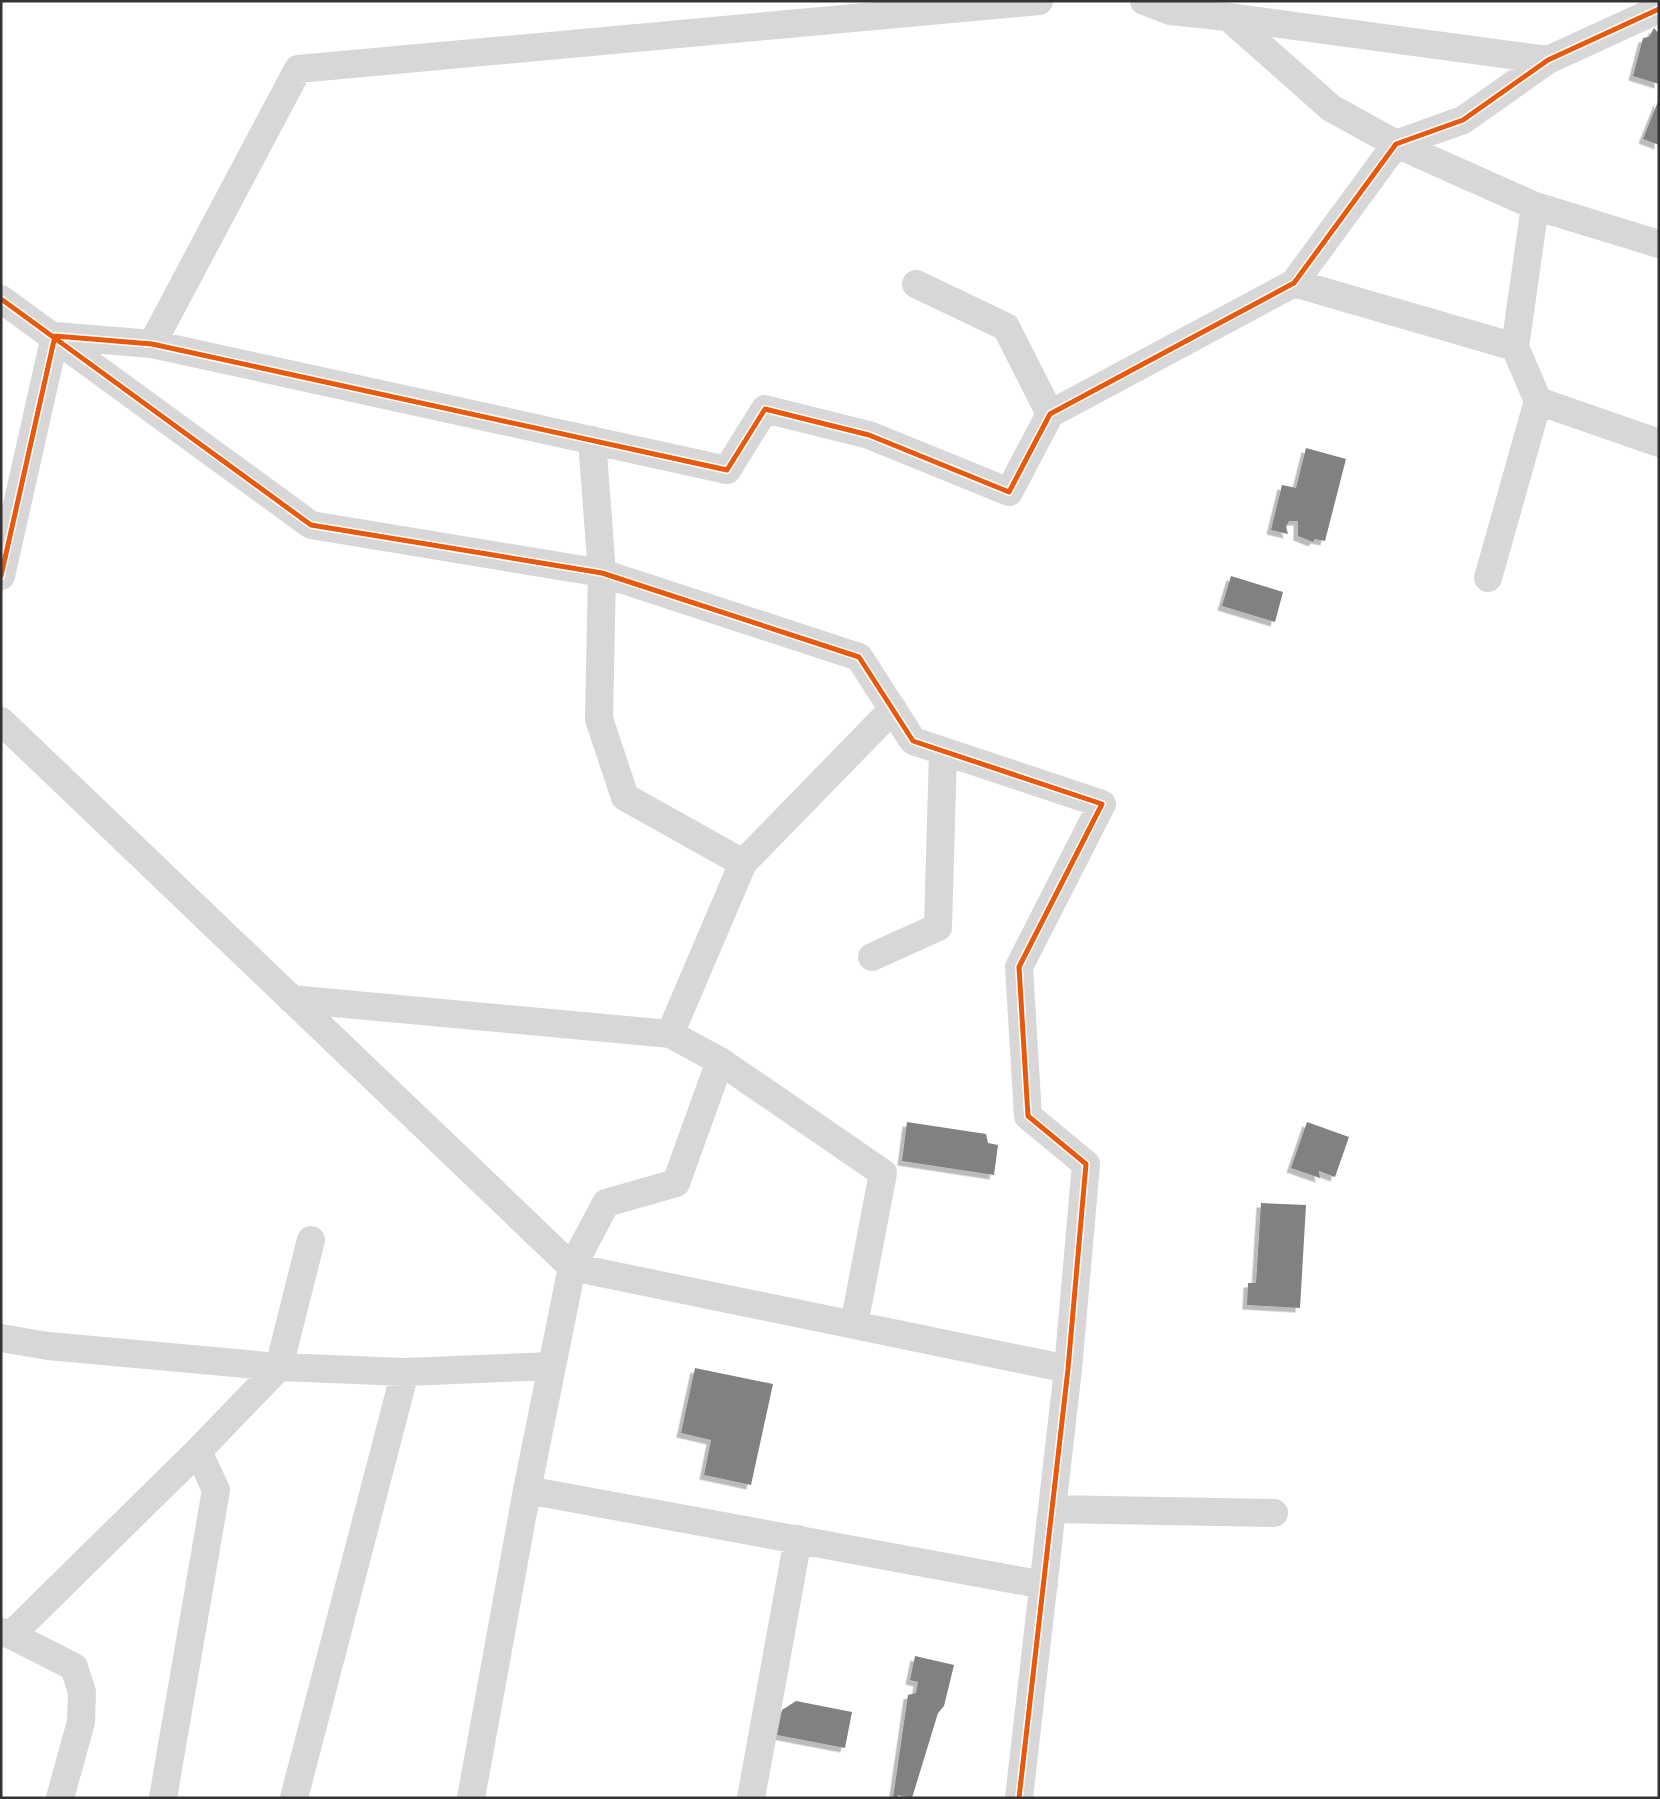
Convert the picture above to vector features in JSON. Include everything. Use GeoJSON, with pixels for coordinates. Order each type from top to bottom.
{"type":"FeatureCollection","features":[{"type":"Feature","properties":{"kind":"street"},"geometry":{"type":"LineString","coordinates":[[152,344],[298,69],[1037,1]]}},
{"type":"Feature","properties":{"kind":"street"},"geometry":{"type":"LineString","coordinates":[[1144,1],[1228,16],[1548,60]]}},
{"type":"Feature","properties":{"kind":"street"},"geometry":{"type":"LineString","coordinates":[[44,330],[152,344],[727,470],[765,409],[868,435],[1008,492],[1050,414],[1294,283],[1396,144],[1463,120],[1548,60],[1650,8]]}},
{"type":"Feature","properties":{"kind":"street"},"geometry":{"type":"LineString","coordinates":[[1228,16],[1331,108],[1396,144],[1535,206],[1659,244]]}},
{"type":"Feature","properties":{"kind":"street"},"geometry":{"type":"LineString","coordinates":[[1488,578],[1538,401],[1515,346],[1535,206]]}},
{"type":"Feature","properties":{"kind":"street"},"geometry":{"type":"LineString","coordinates":[[1294,283],[1515,346]]}},
{"type":"Feature","properties":{"kind":"street"},"geometry":{"type":"LineString","coordinates":[[916,284],[1006,327],[1050,414]]}},
{"type":"Feature","properties":{"kind":"street"},"geometry":{"type":"LineString","coordinates":[[1,298],[311,525],[602,573],[859,657],[913,741],[1102,804],[1019,967],[1028,1116],[1086,1164],[1068,1369],[1019,1798]]}},
{"type":"Feature","properties":{"kind":"street"},"geometry":{"type":"LineString","coordinates":[[1,576],[44,330]]}},
{"type":"Feature","properties":{"kind":"street"},"geometry":{"type":"LineString","coordinates":[[1538,401],[1659,444]]}},
{"type":"Feature","properties":{"kind":"street"},"geometry":{"type":"LineString","coordinates":[[592,440],[602,573],[599,719],[625,797],[743,864]]}},
{"type":"Feature","properties":{"kind":"street"},"geometry":{"type":"LineString","coordinates":[[670,1034],[743,864],[893,709]]}},
{"type":"Feature","properties":{"kind":"street"},"geometry":{"type":"LineString","coordinates":[[1,721],[572,1267],[1068,1369]]}},
{"type":"Feature","properties":{"kind":"street"},"geometry":{"type":"LineString","coordinates":[[872,957],[938,927],[943,751]]}},
{"type":"Feature","properties":{"kind":"street"},"geometry":{"type":"LineString","coordinates":[[291,999],[670,1034],[720,1060],[883,1174],[854,1325]]}},
{"type":"Feature","properties":{"kind":"street"},"geometry":{"type":"LineString","coordinates":[[471,1798],[527,1490],[572,1267],[606,1204],[676,1183],[720,1060]]}},
{"type":"Feature","properties":{"kind":"street"},"geometry":{"type":"LineString","coordinates":[[60,1798],[81,1722],[82,1692],[74,1667],[6,1634],[198,1451],[278,1367],[311,1240]]}},
{"type":"Feature","properties":{"kind":"street"},"geometry":{"type":"LineString","coordinates":[[1,1338],[48,1346],[278,1367],[405,1372],[551,1366]]}},
{"type":"Feature","properties":{"kind":"street"},"geometry":{"type":"LineString","coordinates":[[294,1798],[405,1372]]}},
{"type":"Feature","properties":{"kind":"street"},"geometry":{"type":"LineString","coordinates":[[163,1798],[216,1490],[198,1451]]}},
{"type":"Feature","properties":{"kind":"street"},"geometry":{"type":"LineString","coordinates":[[527,1490],[1044,1585]]}},
{"type":"Feature","properties":{"kind":"street"},"geometry":{"type":"LineString","coordinates":[[1052,1509],[1274,1513]]}},
{"type":"Feature","properties":{"kind":"street"},"geometry":{"type":"LineString","coordinates":[[751,1798],[798,1540]]}},
{"type":"Feature","properties":{"kind":"building"},"geometry":{"type":"Polygon","coordinates":[[[1654,28],[1659,34],[1659,84],[1633,76],[1643,38],[1649,37],[1654,28]]]}},
{"type":"Feature","properties":{"kind":"building"},"geometry":{"type":"Polygon","coordinates":[[[1659,99],[1659,145],[1643,139],[1659,99]]]}},
{"type":"Feature","properties":{"kind":"building"},"geometry":{"type":"Polygon","coordinates":[[[1306,448],[1346,459],[1325,541],[1315,539],[1313,542],[1298,536],[1298,521],[1289,521],[1286,527],[1288,534],[1271,530],[1282,485],[1296,488],[1306,448]]]}},
{"type":"Feature","properties":{"kind":"building"},"geometry":{"type":"Polygon","coordinates":[[[1231,576],[1283,592],[1275,622],[1222,606],[1231,576]]]}},
{"type":"Feature","properties":{"kind":"building"},"geometry":{"type":"Polygon","coordinates":[[[907,1122],[986,1134],[988,1143],[998,1145],[994,1175],[902,1161],[907,1122]]]}},
{"type":"Feature","properties":{"kind":"building"},"geometry":{"type":"Polygon","coordinates":[[[1307,1122],[1349,1137],[1335,1177],[1319,1171],[1320,1178],[1291,1168],[1307,1122]]]}},
{"type":"Feature","properties":{"kind":"building"},"geometry":{"type":"Polygon","coordinates":[[[1261,1203],[1306,1205],[1300,1308],[1247,1305],[1248,1283],[1256,1283],[1261,1203]]]}},
{"type":"Feature","properties":{"kind":"building"},"geometry":{"type":"Polygon","coordinates":[[[695,1368],[773,1384],[751,1485],[704,1475],[711,1440],[681,1433],[695,1368]]]}},
{"type":"Feature","properties":{"kind":"building"},"geometry":{"type":"Polygon","coordinates":[[[915,1656],[954,1665],[944,1706],[938,1713],[912,1798],[898,1795],[897,1798],[893,1798],[908,1695],[916,1693],[918,1682],[910,1680],[915,1656]]]}},
{"type":"Feature","properties":{"kind":"building"},"geometry":{"type":"Polygon","coordinates":[[[796,1701],[852,1712],[845,1748],[777,1735],[782,1710],[796,1701]]]}},
{"type":"Feature","properties":{"kind":"cycle path"},"geometry":{"type":"LineString","coordinates":[[1,576],[55,336],[152,344],[727,470],[765,409],[869,435],[1009,492],[1050,414],[1294,283],[1396,144],[1463,120],[1548,60],[1659,9]]}},
{"type":"Feature","properties":{"kind":"cycle path"},"geometry":{"type":"LineString","coordinates":[[1,299],[311,525],[602,573],[859,657],[913,741],[1102,804],[1019,967],[1028,1116],[1086,1164],[1068,1369],[1019,1798]]}}]}
